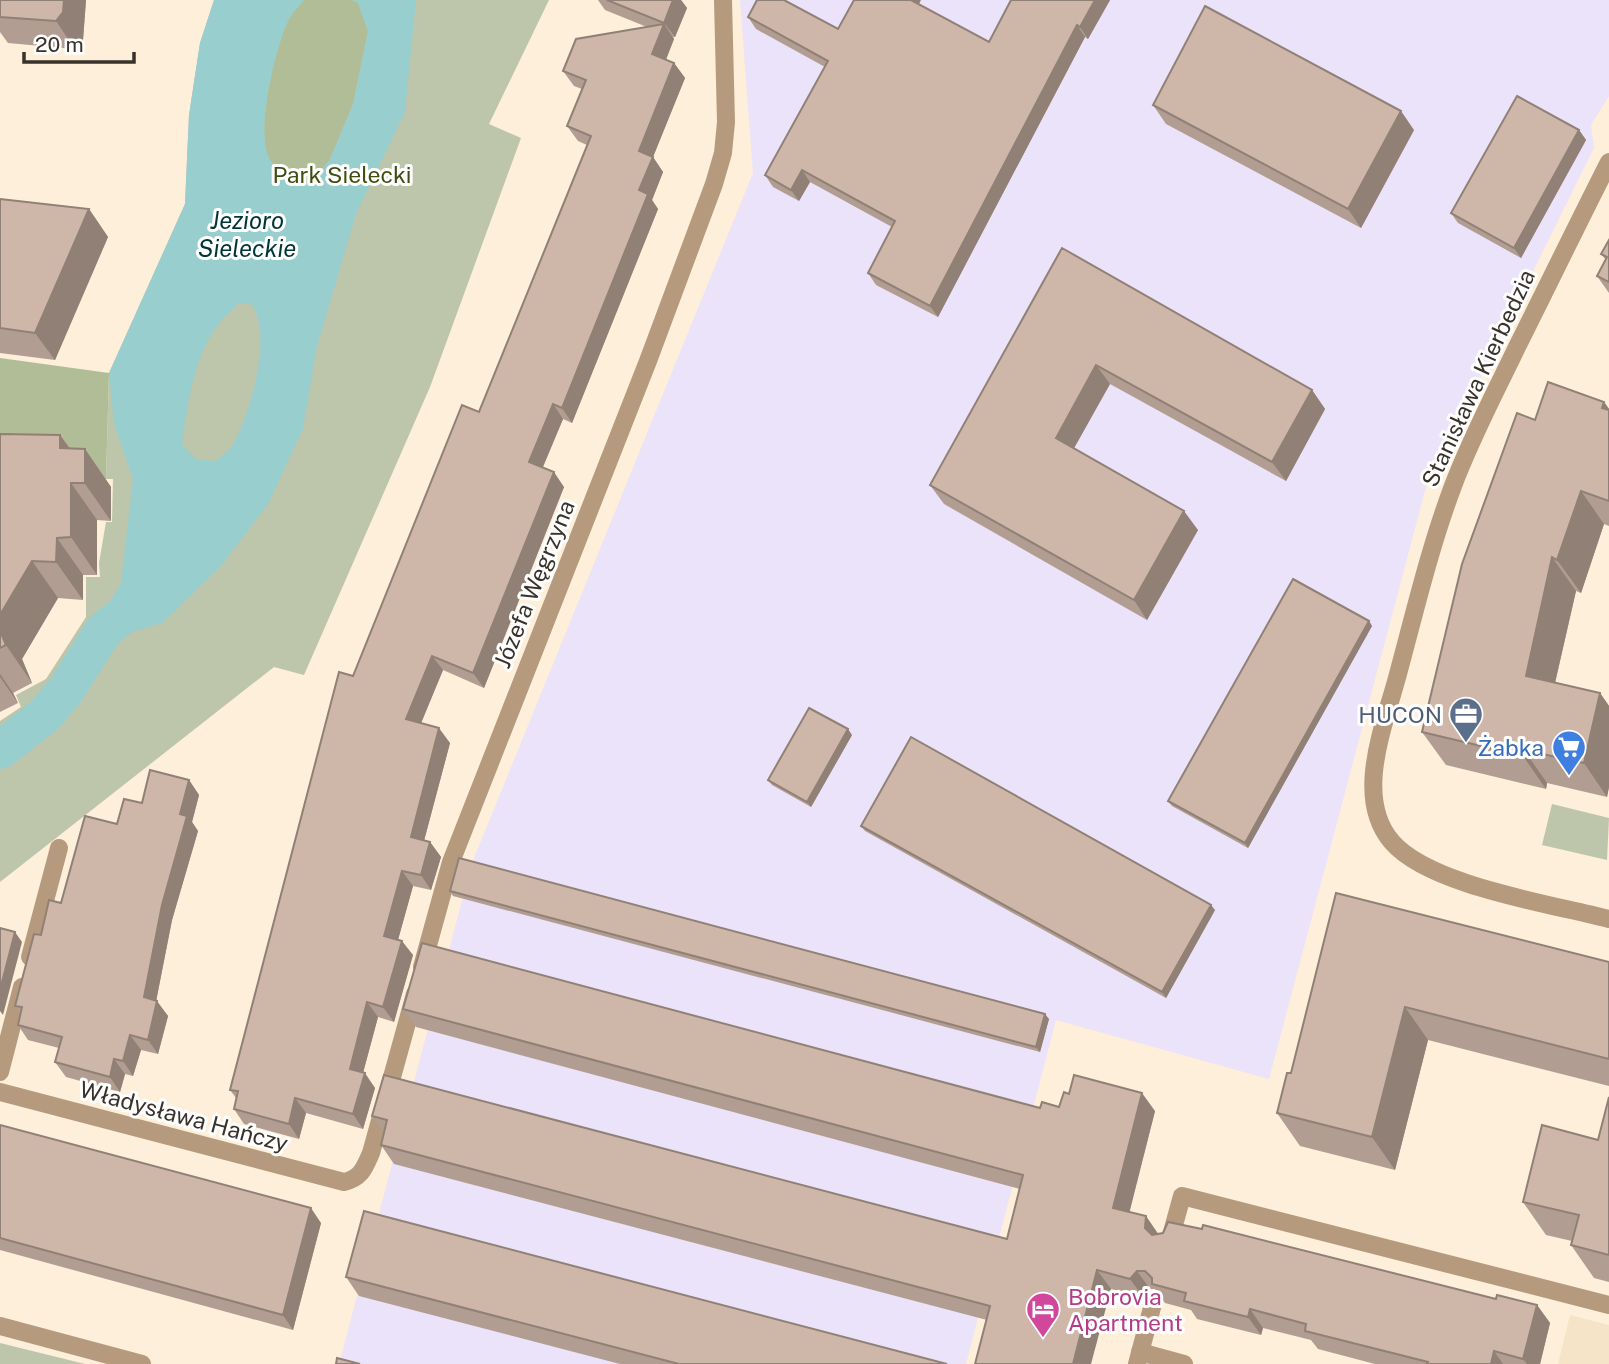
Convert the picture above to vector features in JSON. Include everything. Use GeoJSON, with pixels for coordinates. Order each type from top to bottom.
{"type":"FeatureCollection","features":[{"type":"Feature","properties":{"kind":"street","name":"Józefa Węgrzyna"},"geometry":{"type":"LineString","coordinates":[[355,1180],[363,1172],[371,1153],[451,862],[715,184],[723,153],[726,122],[723,0]]}},
{"type":"Feature","properties":{"kind":"street","name":"Stanisława Kierbedzia"},"geometry":{"type":"LineString","coordinates":[[1609,162],[1480,421],[1454,483],[1423,580],[1373,779],[1376,813],[1382,827],[1392,843],[1424,866],[1460,881],[1609,919]]}},
{"type":"Feature","properties":{"kind":"street"},"geometry":{"type":"LineString","coordinates":[[0,1072],[59,848]]}},
{"type":"Feature","properties":{"kind":"street","name":"Władysława Hańczy"},"geometry":{"type":"LineString","coordinates":[[0,1092],[327,1180],[355,1180]]}},
{"type":"Feature","properties":{"kind":"street"},"geometry":{"type":"LineString","coordinates":[[1169,1243],[1182,1196],[1609,1305]]}},
{"type":"Feature","properties":{"kind":"street"},"geometry":{"type":"LineString","coordinates":[[1154,1300],[1138,1358],[1184,1364]]}},
{"type":"Feature","properties":{"kind":"street"},"geometry":{"type":"LineString","coordinates":[[0,1326],[142,1364]]}},
{"type":"Feature","properties":{"kind":"shaded area"},"geometry":{"type":"Polygon","coordinates":[[[740,0],[1609,0],[1609,96],[1591,125],[1594,148],[1426,487],[1269,1079],[1056,1020],[966,1364],[339,1364],[472,863],[753,173],[740,0]]]}},
{"type":"Feature","properties":{"kind":"shaded area"},"geometry":{"type":"Polygon","coordinates":[[[1570,1315],[1609,1325],[1609,1364],[1558,1364],[1570,1315]]]}},
{"type":"Feature","properties":{"kind":"green space","name":"Park Sielecki"},"geometry":{"type":"Polygon","coordinates":[[[214,0],[549,0],[489,124],[521,138],[430,387],[304,675],[274,667],[0,882],[0,721],[21,707],[16,695],[46,679],[86,617],[86,577],[100,577],[99,563],[106,522],[112,522],[113,479],[106,479],[109,373],[185,204],[189,115],[200,43],[214,0]]]}},
{"type":"Feature","properties":{"kind":"green space"},"geometry":{"type":"Polygon","coordinates":[[[304,0],[352,0],[358,3],[368,31],[353,104],[330,159],[320,173],[303,185],[284,174],[269,158],[264,128],[269,87],[279,46],[290,17],[304,0]]]}},
{"type":"Feature","properties":{"kind":"green space"},"geometry":{"type":"Polygon","coordinates":[[[0,358],[109,373],[106,479],[0,465],[0,358]]]}},
{"type":"Feature","properties":{"kind":"green space"},"geometry":{"type":"Polygon","coordinates":[[[1552,804],[1609,818],[1607,860],[1542,845],[1552,804]]]}},
{"type":"Feature","properties":{"kind":"green space"},"geometry":{"type":"Polygon","coordinates":[[[0,1343],[85,1364],[0,1364],[0,1343]]]}},
{"type":"Feature","properties":{"kind":"water","name":"Jezioro Sieleckie"},"geometry":{"type":"Polygon","coordinates":[[[214,0],[304,0],[290,17],[279,46],[269,87],[264,128],[269,158],[284,174],[303,185],[320,173],[330,159],[353,104],[368,31],[358,3],[352,0],[416,0],[405,112],[356,214],[317,346],[303,429],[268,504],[221,566],[162,623],[111,638],[97,624],[121,583],[133,479],[114,424],[109,373],[185,204],[189,115],[200,43],[214,0]],[[238,304],[224,318],[203,350],[192,386],[182,444],[196,459],[215,461],[226,452],[232,446],[246,415],[260,354],[258,317],[251,304],[238,304]]]}},
{"type":"Feature","properties":{"kind":"building"},"geometry":{"type":"Polygon","coordinates":[[[0,0],[64,0],[63,12],[56,21],[0,17],[0,0]]]}},
{"type":"Feature","properties":{"kind":"building"},"geometry":{"type":"Polygon","coordinates":[[[607,0],[673,0],[664,23],[607,0]]]}},
{"type":"Feature","properties":{"kind":"building"},"geometry":{"type":"Polygon","coordinates":[[[757,0],[784,0],[838,29],[854,0],[911,0],[989,42],[1011,0],[1095,0],[1080,27],[1077,25],[930,306],[868,273],[895,221],[802,170],[791,190],[765,175],[828,61],[748,17],[757,0]]]}},
{"type":"Feature","properties":{"kind":"building"},"geometry":{"type":"Polygon","coordinates":[[[1205,6],[1401,111],[1348,209],[1153,105],[1205,6]]]}},
{"type":"Feature","properties":{"kind":"building"},"geometry":{"type":"Polygon","coordinates":[[[664,24],[652,54],[674,63],[639,151],[653,157],[639,190],[648,194],[562,408],[553,404],[529,462],[554,472],[473,673],[432,656],[406,719],[439,728],[411,837],[430,842],[421,875],[402,871],[384,936],[402,941],[383,1007],[367,1002],[350,1069],[365,1073],[353,1114],[295,1098],[289,1124],[234,1109],[238,1091],[230,1090],[339,672],[353,676],[462,405],[479,412],[591,136],[567,126],[586,80],[563,71],[576,39],[664,24]]]}},
{"type":"Feature","properties":{"kind":"building"},"geometry":{"type":"Polygon","coordinates":[[[1517,96],[1579,130],[1514,248],[1451,213],[1517,96]]]}},
{"type":"Feature","properties":{"kind":"building"},"geometry":{"type":"Polygon","coordinates":[[[0,199],[89,209],[35,333],[0,328],[0,199]]]}},
{"type":"Feature","properties":{"kind":"building"},"geometry":{"type":"Polygon","coordinates":[[[1609,240],[1609,282],[1597,276],[1607,257],[1601,254],[1609,240]]]}},
{"type":"Feature","properties":{"kind":"building"},"geometry":{"type":"Polygon","coordinates":[[[1062,248],[1312,390],[1272,462],[1096,365],[1056,438],[1184,511],[1134,600],[930,485],[1062,248]]]}},
{"type":"Feature","properties":{"kind":"building"},"geometry":{"type":"Polygon","coordinates":[[[1548,382],[1604,402],[1602,408],[1609,410],[1609,501],[1581,491],[1557,560],[1552,557],[1526,676],[1600,693],[1584,763],[1524,750],[1523,756],[1422,732],[1462,564],[1517,413],[1535,420],[1548,382]]]}},
{"type":"Feature","properties":{"kind":"building"},"geometry":{"type":"Polygon","coordinates":[[[0,434],[60,435],[60,448],[85,449],[85,483],[71,483],[71,537],[57,538],[56,562],[32,561],[0,615],[0,434]]]}},
{"type":"Feature","properties":{"kind":"building"},"geometry":{"type":"Polygon","coordinates":[[[1293,579],[1369,621],[1245,843],[1168,801],[1293,579]]]}},
{"type":"Feature","properties":{"kind":"building"},"geometry":{"type":"Polygon","coordinates":[[[0,631],[6,645],[0,648],[0,631]]]}},
{"type":"Feature","properties":{"kind":"building"},"geometry":{"type":"Polygon","coordinates":[[[809,708],[848,729],[807,802],[768,780],[809,708]]]}},
{"type":"Feature","properties":{"kind":"building"},"geometry":{"type":"Polygon","coordinates":[[[911,737],[1211,905],[1162,992],[861,826],[911,737]]]}},
{"type":"Feature","properties":{"kind":"building"},"geometry":{"type":"Polygon","coordinates":[[[150,770],[189,780],[180,814],[187,816],[162,905],[144,997],[157,1001],[148,1040],[130,1035],[123,1061],[114,1059],[110,1077],[55,1062],[62,1037],[18,1025],[22,1007],[15,1006],[34,934],[41,935],[49,900],[61,903],[85,816],[117,824],[124,799],[142,803],[150,770]]]}},
{"type":"Feature","properties":{"kind":"building"},"geometry":{"type":"Polygon","coordinates":[[[459,858],[1045,1014],[1036,1047],[450,891],[459,858]]]}},
{"type":"Feature","properties":{"kind":"building"},"geometry":{"type":"Polygon","coordinates":[[[1336,893],[1609,962],[1609,1059],[1405,1007],[1372,1137],[1277,1113],[1287,1073],[1291,1073],[1336,893]]]}},
{"type":"Feature","properties":{"kind":"building"},"geometry":{"type":"Polygon","coordinates":[[[0,928],[15,932],[0,990],[0,928]]]}},
{"type":"Feature","properties":{"kind":"building"},"geometry":{"type":"Polygon","coordinates":[[[422,943],[1040,1108],[1042,1102],[1059,1107],[1064,1092],[1069,1094],[1074,1075],[1142,1093],[1113,1208],[1146,1216],[1145,1228],[1152,1235],[1163,1233],[1168,1222],[1202,1229],[1203,1225],[1496,1299],[1497,1295],[1537,1305],[1523,1359],[1494,1351],[1491,1364],[1427,1364],[1428,1362],[1305,1331],[1306,1324],[1250,1309],[1248,1317],[1184,1301],[1186,1293],[1152,1284],[1152,1278],[1145,1271],[1137,1271],[1130,1279],[1097,1270],[1073,1364],[975,1364],[990,1306],[381,1145],[387,1120],[372,1116],[384,1075],[1007,1239],[1023,1175],[403,1009],[422,943]]]}},
{"type":"Feature","properties":{"kind":"building"},"geometry":{"type":"Polygon","coordinates":[[[1609,1097],[1609,1255],[1571,1245],[1579,1215],[1523,1202],[1542,1125],[1598,1140],[1609,1097]]]}},
{"type":"Feature","properties":{"kind":"building"},"geometry":{"type":"Polygon","coordinates":[[[0,1125],[311,1208],[283,1315],[0,1238],[0,1125]]]}},
{"type":"Feature","properties":{"kind":"building"},"geometry":{"type":"Polygon","coordinates":[[[364,1211],[947,1364],[679,1364],[346,1277],[364,1211]]]}},
{"type":"Feature","properties":{"kind":"building"},"geometry":{"type":"Polygon","coordinates":[[[337,1358],[360,1364],[336,1364],[337,1358]]]}},
{"type":"Feature","properties":{"kind":"waterway"},"geometry":{"type":"LineString","coordinates":[[0,750],[45,715],[66,690],[104,630],[144,599]]}},
{"type":"Feature","properties":{"kind":"place","name":"HUCON"},"geometry":{"type":"Point","coordinates":[1466,744]}},
{"type":"Feature","properties":{"kind":"place","name":"Żabka"},"geometry":{"type":"Point","coordinates":[1569,777]}},
{"type":"Feature","properties":{"kind":"place","name":"Bobrovia Apartment"},"geometry":{"type":"Point","coordinates":[1043,1339]}}]}
